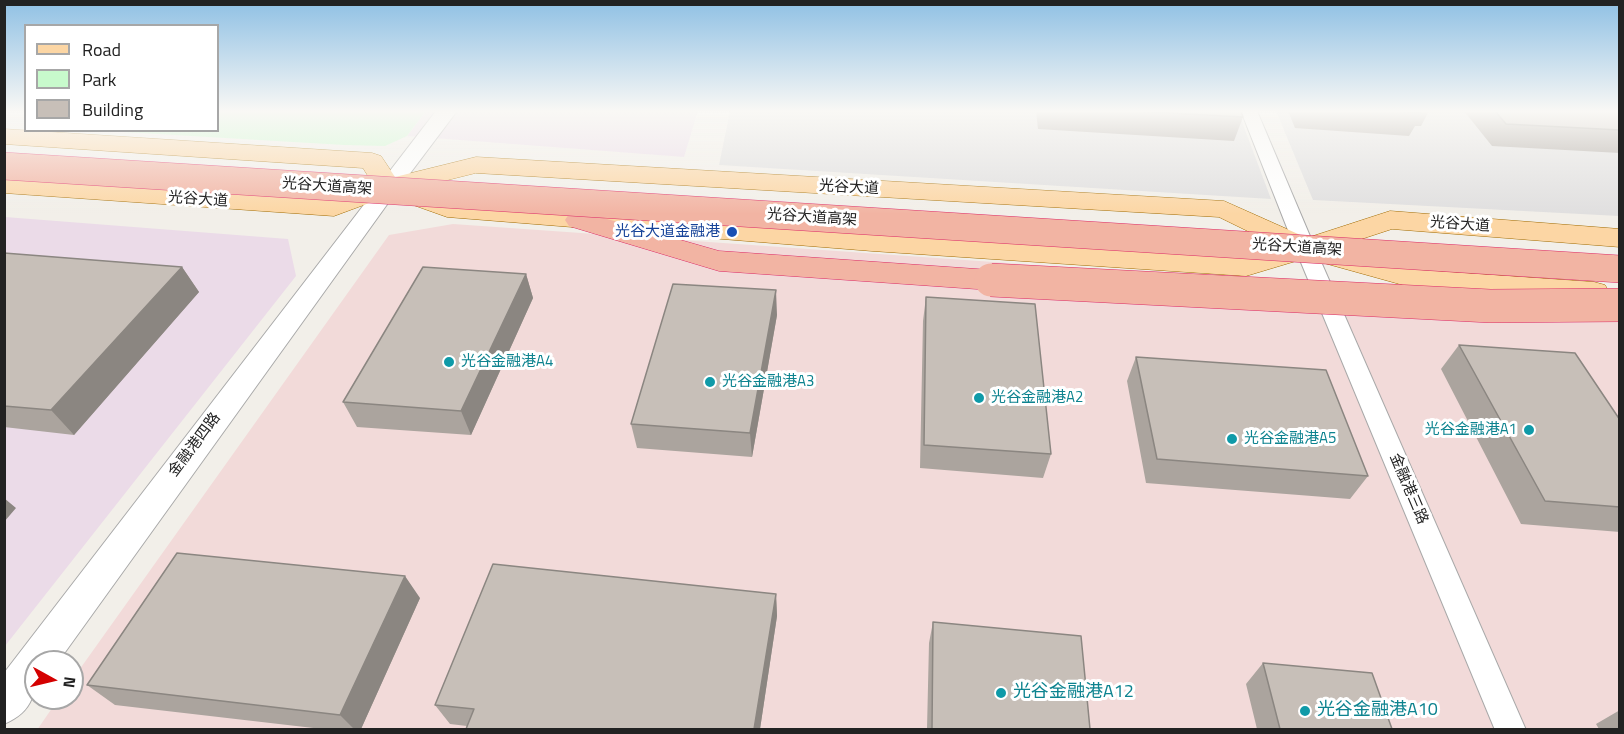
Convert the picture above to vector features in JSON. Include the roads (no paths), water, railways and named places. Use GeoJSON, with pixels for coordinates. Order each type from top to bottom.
{"type":"FeatureCollection","features":[{"type":"Feature","properties":{"kind":"highway","name":"光谷大道高架"},"geometry":{"type":"LineString","coordinates":[[4,150],[1620,249]]}},
{"type":"Feature","properties":{"kind":"highway","name":"光谷大道高架"},"geometry":{"type":"LineString","coordinates":[[4,166],[1620,269]]}},
{"type":"Feature","properties":{"kind":"highway"},"geometry":{"type":"LineString","coordinates":[[579,220],[614,228],[678,251],[719,261],[1257,296],[1479,306],[1620,305]]}},
{"type":"Feature","properties":{"kind":"main road"},"geometry":{"type":"LineString","coordinates":[[140,145],[372,161],[388,187]]}},
{"type":"Feature","properties":{"kind":"main road","name":"光谷大道"},"geometry":{"type":"LineString","coordinates":[[4,185],[334,208],[388,187],[476,165],[845,188],[1058,197],[1224,209],[1305,248],[1421,280],[1620,294]]}},
{"type":"Feature","properties":{"kind":"main road","name":"光谷大道"},"geometry":{"type":"LineString","coordinates":[[388,187],[447,209],[872,242],[1246,266],[1390,220],[1620,238]]}},
{"type":"Feature","properties":{"kind":"street","name":"金融港四路"},"geometry":{"type":"LineString","coordinates":[[4,705],[420,145]]}},
{"type":"Feature","properties":{"kind":"street","name":"金融港三路"},"geometry":{"type":"LineString","coordinates":[[1264,145],[1305,248],[1511,729]]}},
{"type":"Feature","properties":{"kind":"place","name":"光谷大道金融港"},"geometry":{"type":"Point","coordinates":[732,232]}},
{"type":"Feature","properties":{"kind":"place","name":"光谷金融港A4"},"geometry":{"type":"Point","coordinates":[449,362]}},
{"type":"Feature","properties":{"kind":"place","name":"光谷金融港A3"},"geometry":{"type":"Point","coordinates":[710,382]}},
{"type":"Feature","properties":{"kind":"place","name":"光谷金融港A2"},"geometry":{"type":"Point","coordinates":[979,398]}},
{"type":"Feature","properties":{"kind":"place","name":"光谷金融港A1"},"geometry":{"type":"Point","coordinates":[1529,430]}},
{"type":"Feature","properties":{"kind":"place","name":"光谷金融港A5"},"geometry":{"type":"Point","coordinates":[1232,439]}},
{"type":"Feature","properties":{"kind":"place","name":"光谷金融港A12"},"geometry":{"type":"Point","coordinates":[1001,693]}},
{"type":"Feature","properties":{"kind":"place","name":"光谷金融港A10"},"geometry":{"type":"Point","coordinates":[1305,711]}}]}
